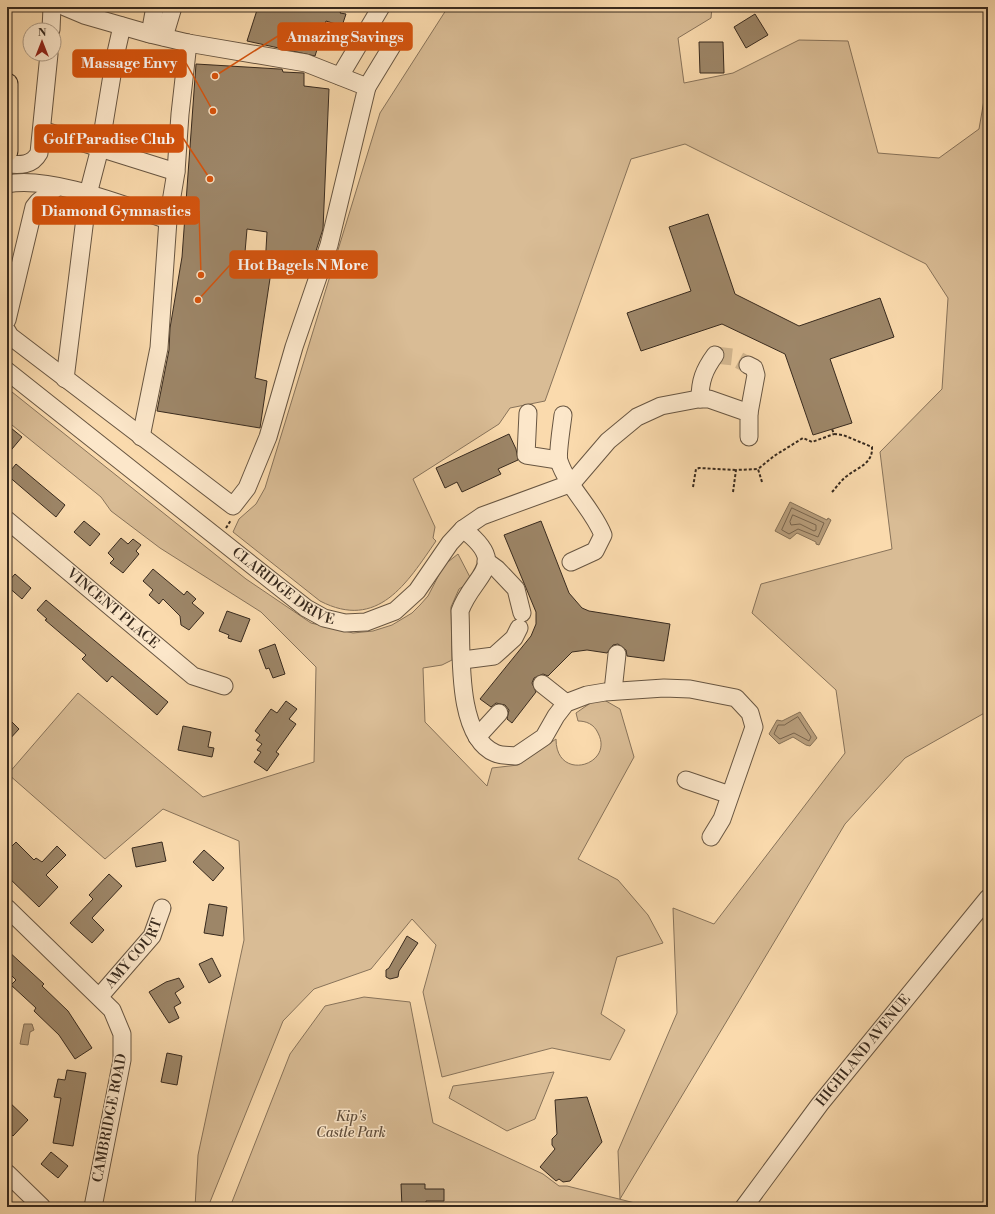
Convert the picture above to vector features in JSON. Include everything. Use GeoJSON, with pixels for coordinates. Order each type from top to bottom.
{"type":"FeatureCollection","features":[{"type":"Feature","properties":{"kind":"main road"},"geometry":{"type":"LineString","coordinates":[[7,84],[7,152]]}},
{"type":"Feature","properties":{"kind":"street"},"geometry":{"type":"LineString","coordinates":[[51,22],[52,7]]}},
{"type":"Feature","properties":{"kind":"street"},"geometry":{"type":"LineString","coordinates":[[65,7],[86,11],[122,26],[157,36],[188,43],[306,63],[367,87]]}},
{"type":"Feature","properties":{"kind":"street"},"geometry":{"type":"LineString","coordinates":[[153,7],[157,36]]}},
{"type":"Feature","properties":{"kind":"street"},"geometry":{"type":"LineString","coordinates":[[157,36],[173,7]]}},
{"type":"Feature","properties":{"kind":"street"},"geometry":{"type":"LineString","coordinates":[[340,76],[382,7]]}},
{"type":"Feature","properties":{"kind":"street"},"geometry":{"type":"LineString","coordinates":[[65,379],[88,194],[100,148],[115,56],[122,26]]}},
{"type":"Feature","properties":{"kind":"street"},"geometry":{"type":"LineString","coordinates":[[141,437],[159,348],[168,220],[176,172],[188,43]]}},
{"type":"Feature","properties":{"kind":"street"},"geometry":{"type":"LineString","coordinates":[[7,331],[10,336],[65,379],[233,506],[247,488],[268,437],[294,347],[329,245],[367,87],[392,46]]}},
{"type":"Feature","properties":{"kind":"street"},"geometry":{"type":"LineString","coordinates":[[7,164],[21,165],[33,160],[39,153],[48,62]]}},
{"type":"Feature","properties":{"kind":"street"},"geometry":{"type":"LineString","coordinates":[[42,130],[176,172]]}},
{"type":"Feature","properties":{"kind":"street"},"geometry":{"type":"LineString","coordinates":[[7,184],[32,181],[88,194],[168,220]]}},
{"type":"Feature","properties":{"kind":"street"},"geometry":{"type":"LineString","coordinates":[[7,320],[9,302],[18,278],[34,207],[38,202],[58,187]]}},
{"type":"Feature","properties":{"kind":"street"},"geometry":{"type":"LineString","coordinates":[[700,399],[700,381],[707,366],[715,355]]}},
{"type":"Feature","properties":{"kind":"street"},"geometry":{"type":"LineString","coordinates":[[748,366],[754,368],[756,375],[749,413],[749,437]]}},
{"type":"Feature","properties":{"kind":"street","name":"CLARIDGE DRIVE"},"geometry":{"type":"LineString","coordinates":[[7,371],[306,608],[324,618],[345,623],[376,620],[395,612],[417,591],[450,543],[463,529],[482,516],[572,483]]}},
{"type":"Feature","properties":{"kind":"street"},"geometry":{"type":"LineString","coordinates":[[572,483],[608,441],[637,418],[661,406],[700,399],[709,399],[749,413]]}},
{"type":"Feature","properties":{"kind":"street"},"geometry":{"type":"LineString","coordinates":[[528,413],[526,455],[558,460]]}},
{"type":"Feature","properties":{"kind":"street"},"geometry":{"type":"LineString","coordinates":[[563,415],[558,460],[598,522],[603,535],[595,551],[571,562]]}},
{"type":"Feature","properties":{"kind":"street","name":"VINCENT PLACE"},"geometry":{"type":"LineString","coordinates":[[7,520],[193,676],[224,686]]}},
{"type":"Feature","properties":{"kind":"street"},"geometry":{"type":"LineString","coordinates":[[463,529],[479,541],[486,554],[487,567],[481,578],[465,597],[460,611],[465,707],[473,731],[477,737],[488,749],[496,754],[516,756],[544,738],[556,716],[566,702],[587,695],[664,688],[690,689],[736,698],[750,713],[754,727],[722,819],[711,837]]}},
{"type":"Feature","properties":{"kind":"street"},"geometry":{"type":"LineString","coordinates":[[463,660],[494,656],[514,638],[520,621],[516,589],[496,569],[486,562]]}},
{"type":"Feature","properties":{"kind":"street"},"geometry":{"type":"LineString","coordinates":[[613,692],[616,654]]}},
{"type":"Feature","properties":{"kind":"street"},"geometry":{"type":"LineString","coordinates":[[542,684],[566,702]]}},
{"type":"Feature","properties":{"kind":"street"},"geometry":{"type":"LineString","coordinates":[[477,737],[499,713]]}},
{"type":"Feature","properties":{"kind":"street"},"geometry":{"type":"LineString","coordinates":[[686,780],[730,795]]}},
{"type":"Feature","properties":{"kind":"street","name":"HIGHLAND AVENUE"},"geometry":{"type":"LineString","coordinates":[[744,1207],[820,1104],[988,898]]}},
{"type":"Feature","properties":{"kind":"street","name":"CAMBRIDGE ROAD"},"geometry":{"type":"LineString","coordinates":[[7,908],[100,996],[117,1017],[122,1034],[124,1052],[93,1207]]}},
{"type":"Feature","properties":{"kind":"street","name":"AMY COURT"},"geometry":{"type":"LineString","coordinates":[[100,996],[152,936],[162,908]]}},
{"type":"Feature","properties":{"kind":"street"},"geometry":{"type":"LineString","coordinates":[[7,1173],[42,1207]]}},
{"type":"Feature","properties":{"kind":"path"},"geometry":{"type":"LineString","coordinates":[[832,429],[834,434]]}},
{"type":"Feature","properties":{"kind":"path"},"geometry":{"type":"LineString","coordinates":[[693,487],[696,469],[758,469],[774,456],[803,438],[812,442],[834,434],[843,435],[872,447],[872,453],[861,468],[847,475],[832,492]]}},
{"type":"Feature","properties":{"kind":"path"},"geometry":{"type":"LineString","coordinates":[[758,469],[762,482]]}},
{"type":"Feature","properties":{"kind":"path"},"geometry":{"type":"LineString","coordinates":[[733,492],[736,470]]}},
{"type":"Feature","properties":{"kind":"path"},"geometry":{"type":"LineString","coordinates":[[225,530],[234,516]]}},
{"type":"Feature","properties":{"kind":"green space"},"geometry":{"type":"Polygon","coordinates":[[[448,7],[712,7],[711,18],[678,38],[684,83],[733,73],[799,40],[848,41],[878,153],[939,158],[979,129],[988,77],[988,564],[985,568],[988,627],[988,711],[905,758],[845,824],[620,1199],[618,1151],[677,1013],[673,908],[714,924],[845,753],[836,690],[752,613],[761,584],[892,549],[880,452],[942,389],[948,298],[926,264],[685,144],[631,159],[545,401],[510,408],[499,424],[413,479],[435,527],[433,538],[436,541],[414,572],[389,598],[375,606],[359,610],[340,609],[320,601],[233,532],[239,519],[256,504],[265,488],[380,113],[448,7]]]}},
{"type":"Feature","properties":{"kind":"green space"},"geometry":{"type":"Polygon","coordinates":[[[7,388],[246,579],[311,623],[353,633],[373,631],[392,625],[412,613],[420,605],[428,596],[444,565],[458,554],[472,581],[459,589],[451,607],[452,660],[442,665],[423,668],[425,722],[487,786],[492,768],[518,765],[556,739],[559,753],[565,761],[574,765],[592,761],[599,754],[601,744],[598,733],[590,724],[578,721],[576,713],[599,697],[620,709],[634,757],[578,859],[618,880],[648,915],[663,943],[617,957],[601,1014],[625,1030],[610,1060],[552,1048],[442,1077],[423,992],[436,945],[412,919],[371,969],[314,989],[283,1021],[208,1207],[195,1207],[198,1155],[244,940],[239,841],[163,809],[105,859],[8,774],[78,693],[203,797],[314,762],[316,667],[261,612],[160,548],[111,511],[101,497],[7,421],[7,388]]]}},
{"type":"Feature","properties":{"kind":"green space","name":"Kip's Castle Park"},"geometry":{"type":"Polygon","coordinates":[[[364,997],[410,1002],[433,1123],[543,1174],[559,1186],[567,1186],[635,1203],[635,1207],[230,1207],[290,1054],[325,1006],[364,997]]]}},
{"type":"Feature","properties":{"kind":"green space"},"geometry":{"type":"Polygon","coordinates":[[[554,1072],[535,1119],[507,1131],[449,1098],[453,1086],[554,1072]]]}},
{"type":"Feature","properties":{"kind":"water"},"geometry":{"type":"Polygon","coordinates":[[[790,502],[827,520],[828,518],[831,520],[819,545],[797,533],[790,539],[775,531],[790,502]]]}},
{"type":"Feature","properties":{"kind":"water"},"geometry":{"type":"Polygon","coordinates":[[[800,712],[817,738],[810,746],[793,737],[779,744],[769,734],[777,720],[782,721],[800,712]]]}},
{"type":"Feature","properties":{"kind":"water"},"geometry":{"type":"Polygon","coordinates":[[[24,1024],[32,1024],[34,1030],[30,1032],[28,1045],[20,1044],[24,1024]]]}},
{"type":"Feature","properties":{"kind":"building"},"geometry":{"type":"Polygon","coordinates":[[[258,7],[343,7],[340,13],[346,14],[342,26],[326,21],[315,56],[247,41],[258,7]]]}},
{"type":"Feature","properties":{"kind":"building"},"geometry":{"type":"Polygon","coordinates":[[[755,14],[768,35],[746,48],[734,27],[755,14]]]}},
{"type":"Feature","properties":{"kind":"building"},"geometry":{"type":"Polygon","coordinates":[[[699,42],[723,42],[724,73],[700,73],[699,42]]]}},
{"type":"Feature","properties":{"kind":"building"},"geometry":{"type":"Polygon","coordinates":[[[196,64],[282,69],[283,72],[304,73],[304,86],[329,89],[323,229],[315,254],[274,252],[255,378],[267,381],[260,428],[157,411],[169,350],[170,328],[182,257],[196,64]],[[247,229],[244,264],[265,267],[267,232],[247,229]]]}},
{"type":"Feature","properties":{"kind":"building"},"geometry":{"type":"Polygon","coordinates":[[[708,214],[735,294],[799,326],[880,298],[894,337],[830,359],[852,423],[813,435],[785,354],[722,324],[641,351],[627,313],[691,291],[669,227],[708,214]]]}},
{"type":"Feature","properties":{"kind":"building"},"geometry":{"type":"Polygon","coordinates":[[[11,428],[22,437],[7,455],[7,433],[11,428]]]}},
{"type":"Feature","properties":{"kind":"building"},"geometry":{"type":"Polygon","coordinates":[[[509,434],[516,449],[518,460],[498,469],[501,474],[462,492],[457,482],[445,488],[436,468],[509,434]]]}},
{"type":"Feature","properties":{"kind":"building"},"geometry":{"type":"Polygon","coordinates":[[[16,464],[65,505],[56,517],[7,475],[16,464]]]}},
{"type":"Feature","properties":{"kind":"building"},"geometry":{"type":"Polygon","coordinates":[[[84,521],[100,534],[90,546],[74,532],[84,521]]]}},
{"type":"Feature","properties":{"kind":"building"},"geometry":{"type":"Polygon","coordinates":[[[541,521],[569,593],[582,608],[589,611],[670,624],[664,661],[627,656],[626,650],[618,644],[613,645],[607,653],[587,650],[572,652],[548,676],[543,674],[534,678],[532,683],[536,692],[512,723],[507,719],[509,710],[505,705],[496,703],[491,707],[480,699],[531,636],[536,624],[536,612],[504,535],[541,521]]]}},
{"type":"Feature","properties":{"kind":"building"},"geometry":{"type":"Polygon","coordinates":[[[121,538],[128,544],[133,539],[141,545],[136,551],[139,554],[123,573],[110,563],[114,559],[108,553],[121,538]]]}},
{"type":"Feature","properties":{"kind":"building"},"geometry":{"type":"Polygon","coordinates":[[[153,569],[184,595],[187,591],[196,599],[192,603],[204,613],[189,630],[181,625],[180,616],[163,599],[159,604],[149,595],[153,590],[143,581],[153,569]]]}},
{"type":"Feature","properties":{"kind":"building"},"geometry":{"type":"Polygon","coordinates":[[[15,574],[31,588],[22,599],[7,586],[7,583],[15,574]]]}},
{"type":"Feature","properties":{"kind":"building"},"geometry":{"type":"Polygon","coordinates":[[[46,600],[168,702],[157,715],[112,676],[107,682],[82,659],[86,655],[45,620],[47,619],[37,610],[46,600]]]}},
{"type":"Feature","properties":{"kind":"building"},"geometry":{"type":"Polygon","coordinates":[[[227,611],[250,619],[241,642],[228,638],[229,635],[219,631],[227,611]]]}},
{"type":"Feature","properties":{"kind":"building"},"geometry":{"type":"Polygon","coordinates":[[[275,644],[285,674],[273,678],[269,668],[266,669],[259,650],[275,644]]]}},
{"type":"Feature","properties":{"kind":"building"},"geometry":{"type":"Polygon","coordinates":[[[286,701],[297,709],[289,719],[296,724],[276,752],[279,754],[267,771],[254,762],[261,752],[257,750],[262,744],[256,740],[260,735],[255,731],[271,709],[277,713],[286,701]]]}},
{"type":"Feature","properties":{"kind":"building"},"geometry":{"type":"Polygon","coordinates":[[[7,717],[19,729],[7,742],[7,717]]]}},
{"type":"Feature","properties":{"kind":"building"},"geometry":{"type":"Polygon","coordinates":[[[183,726],[211,732],[208,747],[214,748],[212,757],[178,750],[183,726]]]}},
{"type":"Feature","properties":{"kind":"building"},"geometry":{"type":"Polygon","coordinates":[[[16,842],[34,860],[36,858],[42,862],[57,846],[66,855],[46,875],[58,887],[39,907],[7,876],[7,851],[16,842]]]}},
{"type":"Feature","properties":{"kind":"building"},"geometry":{"type":"Polygon","coordinates":[[[162,842],[166,861],[136,867],[132,848],[162,842]]]}},
{"type":"Feature","properties":{"kind":"building"},"geometry":{"type":"Polygon","coordinates":[[[204,850],[224,868],[213,881],[193,862],[204,850]]]}},
{"type":"Feature","properties":{"kind":"building"},"geometry":{"type":"Polygon","coordinates":[[[109,874],[122,886],[92,918],[104,930],[92,943],[70,923],[93,899],[89,895],[109,874]]]}},
{"type":"Feature","properties":{"kind":"building"},"geometry":{"type":"Polygon","coordinates":[[[209,904],[227,907],[223,936],[204,933],[209,904]]]}},
{"type":"Feature","properties":{"kind":"building"},"geometry":{"type":"Polygon","coordinates":[[[407,936],[418,943],[399,971],[398,977],[390,979],[386,977],[386,970],[389,968],[407,936]]]}},
{"type":"Feature","properties":{"kind":"building"},"geometry":{"type":"Polygon","coordinates":[[[7,950],[44,984],[42,986],[68,1011],[92,1048],[75,1059],[59,1035],[34,1011],[36,1008],[11,985],[16,980],[7,971],[7,950]]]}},
{"type":"Feature","properties":{"kind":"building"},"geometry":{"type":"Polygon","coordinates":[[[212,958],[221,976],[209,983],[199,964],[212,958]]]}},
{"type":"Feature","properties":{"kind":"building"},"geometry":{"type":"Polygon","coordinates":[[[179,978],[184,987],[175,993],[181,1003],[174,1007],[179,1018],[169,1023],[149,992],[166,982],[179,978]]]}},
{"type":"Feature","properties":{"kind":"building"},"geometry":{"type":"Polygon","coordinates":[[[167,1053],[182,1056],[177,1085],[161,1082],[167,1053]]]}},
{"type":"Feature","properties":{"kind":"building"},"geometry":{"type":"Polygon","coordinates":[[[67,1070],[86,1073],[73,1146],[53,1143],[61,1098],[54,1097],[58,1079],[65,1080],[67,1070]]]}},
{"type":"Feature","properties":{"kind":"building"},"geometry":{"type":"Polygon","coordinates":[[[587,1097],[602,1142],[570,1181],[563,1182],[559,1179],[556,1181],[540,1167],[555,1149],[552,1145],[552,1139],[557,1134],[555,1100],[587,1097]]]}},
{"type":"Feature","properties":{"kind":"building"},"geometry":{"type":"Polygon","coordinates":[[[7,1100],[28,1120],[13,1136],[7,1131],[7,1100]]]}},
{"type":"Feature","properties":{"kind":"building"},"geometry":{"type":"Polygon","coordinates":[[[51,1152],[68,1166],[58,1178],[41,1164],[51,1152]]]}},
{"type":"Feature","properties":{"kind":"building"},"geometry":{"type":"Polygon","coordinates":[[[401,1184],[425,1184],[425,1189],[444,1189],[444,1201],[426,1201],[426,1207],[402,1207],[401,1184]]]}},
{"type":"Feature","properties":{"kind":"tunnel"},"geometry":{"type":"LineString","coordinates":[[715,355],[733,357],[748,365]]}},
{"type":"Feature","properties":{"kind":"place","name":"Amazing Savings"},"geometry":{"type":"Point","coordinates":[215,76]}},
{"type":"Feature","properties":{"kind":"place","name":"Massage Envy"},"geometry":{"type":"Point","coordinates":[213,111]}},
{"type":"Feature","properties":{"kind":"place","name":"Golf Paradise Club"},"geometry":{"type":"Point","coordinates":[210,179]}},
{"type":"Feature","properties":{"kind":"place","name":"Diamond Gymnastics"},"geometry":{"type":"Point","coordinates":[201,275]}},
{"type":"Feature","properties":{"kind":"place","name":"Hot Bagels N More"},"geometry":{"type":"Point","coordinates":[198,300]}}]}
